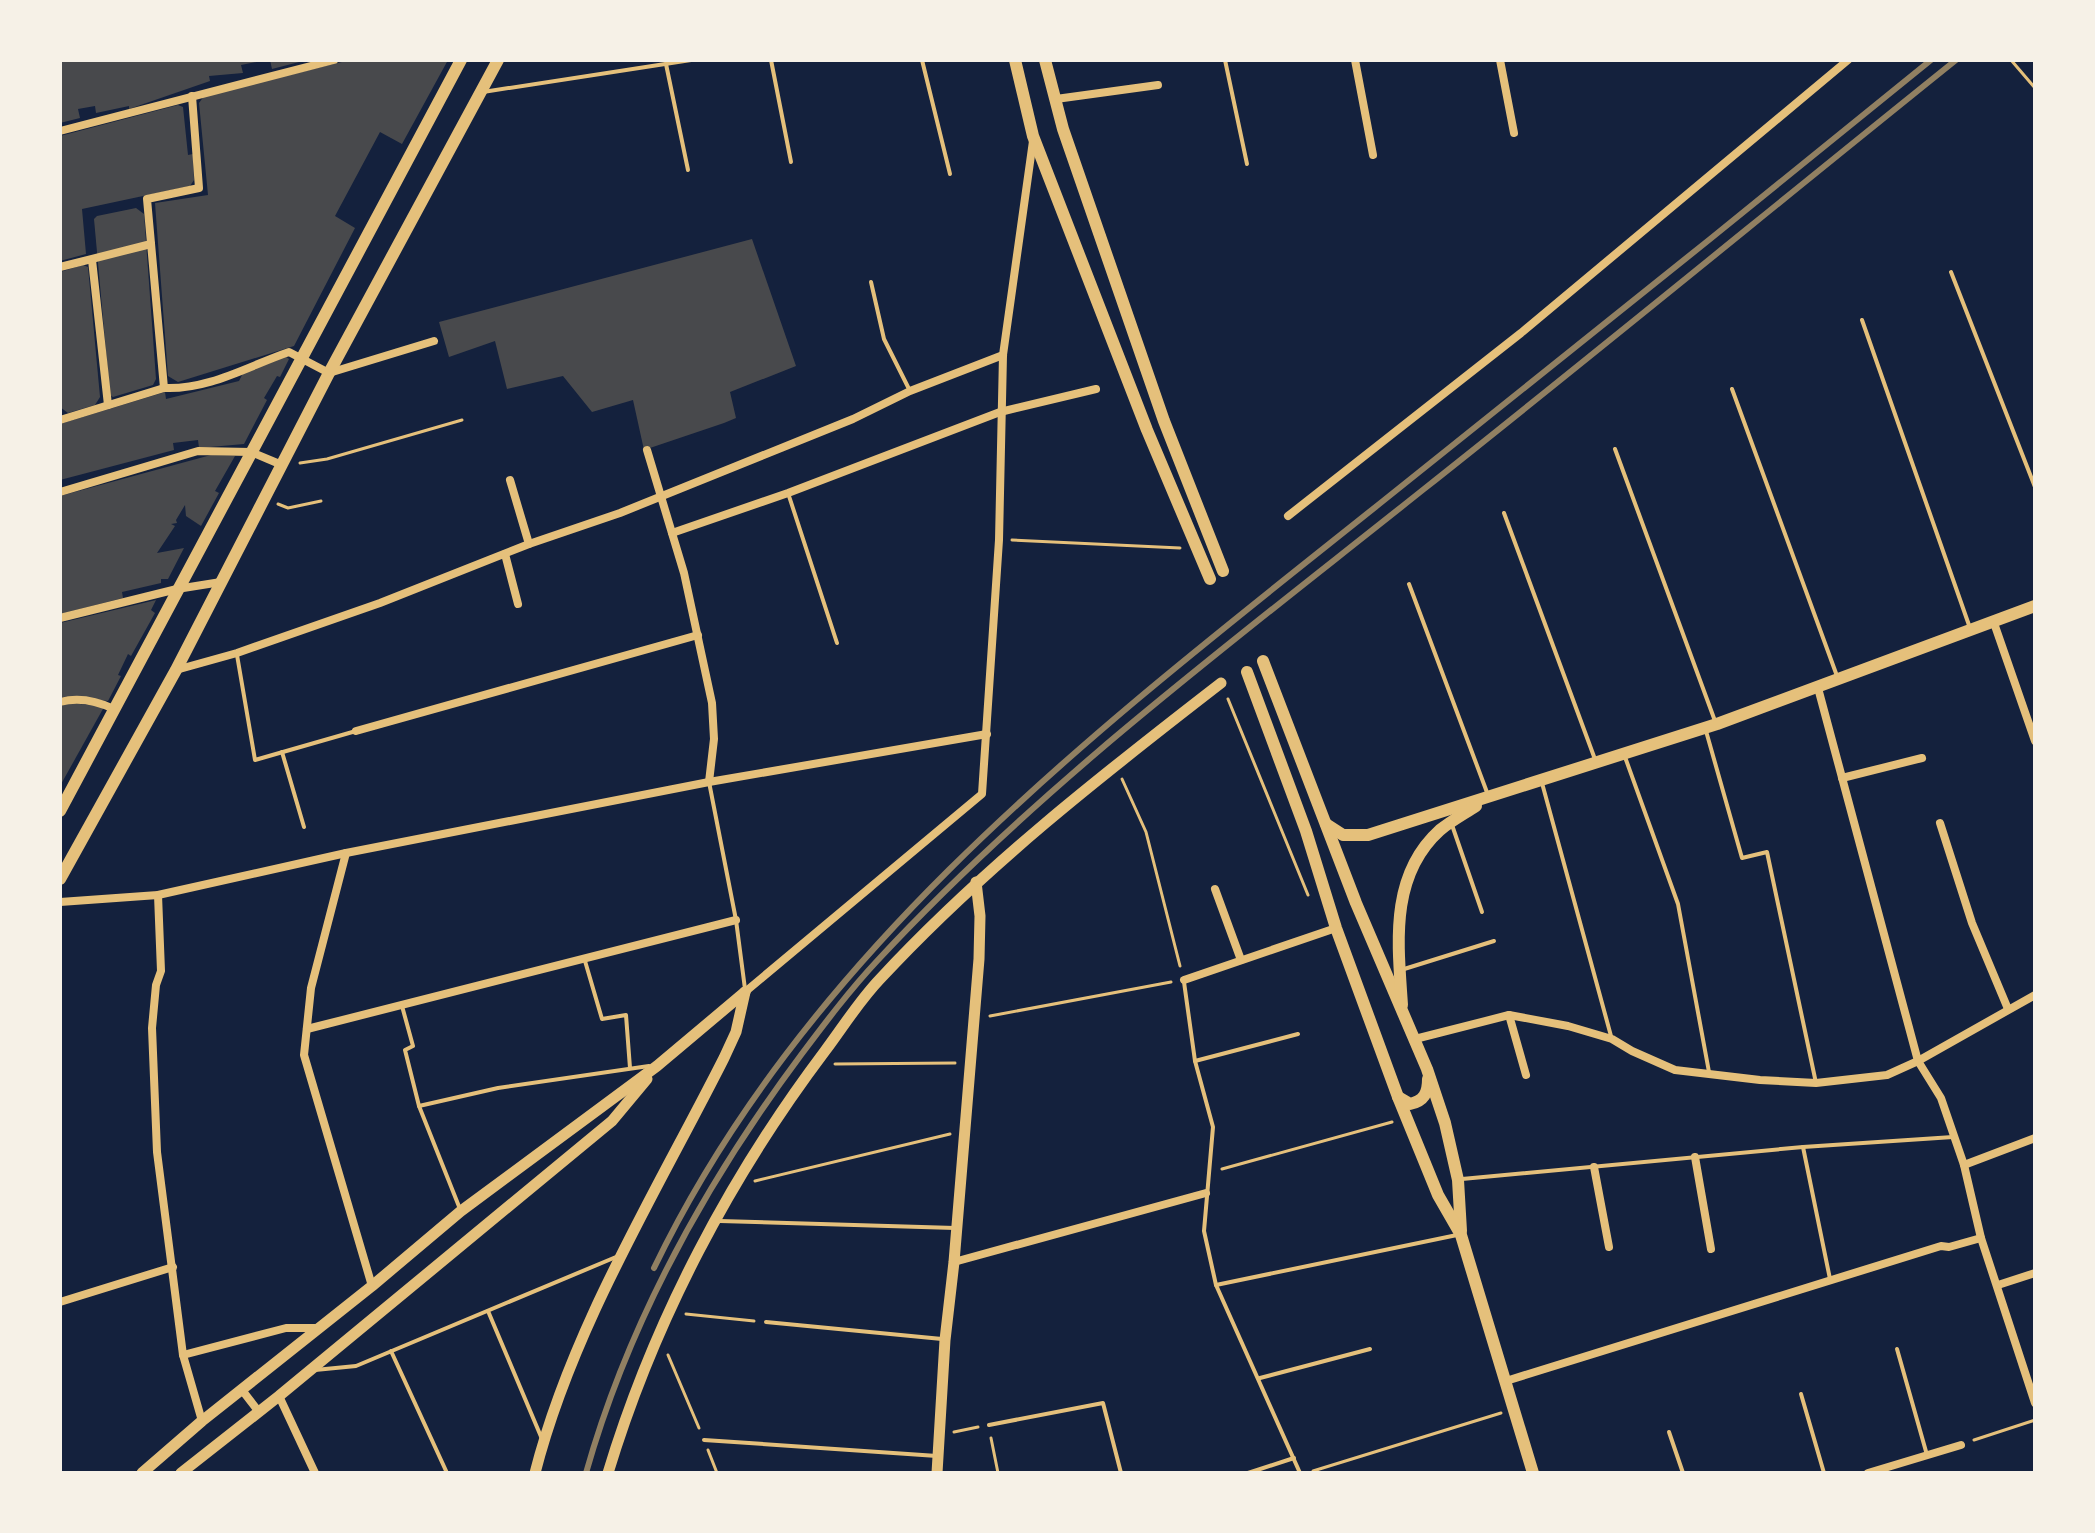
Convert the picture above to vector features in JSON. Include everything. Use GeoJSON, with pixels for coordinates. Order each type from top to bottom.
{"type":"FeatureCollection","features":[{"type":"Feature","properties":{"kind":"main road"},"geometry":{"type":"LineString","coordinates":[[60,811],[461,60]]}},
{"type":"Feature","properties":{"kind":"main road"},"geometry":{"type":"LineString","coordinates":[[60,879],[176,670],[329,373],[498,60]]}},
{"type":"Feature","properties":{"kind":"main road"},"geometry":{"type":"LineString","coordinates":[[1015,60],[1033,136],[1147,430],[1210,579]]}},
{"type":"Feature","properties":{"kind":"main road"},"geometry":{"type":"LineString","coordinates":[[1045,60],[1063,129],[1159,406],[1223,571]]}},
{"type":"Feature","properties":{"kind":"main road"},"geometry":{"type":"LineString","coordinates":[[1326,824],[1343,835],[1368,835],[1711,726],[2035,606]]}},
{"type":"Feature","properties":{"kind":"main road"},"geometry":{"type":"LineString","coordinates":[[1263,661],[1427,1069],[1445,1123],[1458,1180],[1461,1235]]}},
{"type":"Feature","properties":{"kind":"main road"},"geometry":{"type":"LineString","coordinates":[[1247,672],[1398,1097],[1438,1195],[1461,1235],[1533,1473]]}},
{"type":"Feature","properties":{"kind":"main road"},"geometry":{"type":"LineString","coordinates":[[1403,1015],[1398,917],[1415,860],[1440,831],[1488,797]]}},
{"type":"Feature","properties":{"kind":"main road"},"geometry":{"type":"LineString","coordinates":[[1398,1097],[1410,1104],[1424,1098],[1428,1089],[1427,1069]]}},
{"type":"Feature","properties":{"kind":"street"},"geometry":{"type":"LineString","coordinates":[[60,131],[334,60]]}},
{"type":"Feature","properties":{"kind":"street"},"geometry":{"type":"LineString","coordinates":[[1355,60],[1373,155]]}},
{"type":"Feature","properties":{"kind":"street"},"geometry":{"type":"LineString","coordinates":[[1500,60],[1514,133]]}},
{"type":"Feature","properties":{"kind":"street"},"geometry":{"type":"LineString","coordinates":[[1288,516],[1521,333],[1848,60]]}},
{"type":"Feature","properties":{"kind":"street"},"geometry":{"type":"LineString","coordinates":[[1056,99],[1158,85]]}},
{"type":"Feature","properties":{"kind":"street"},"geometry":{"type":"LineString","coordinates":[[164,388],[147,199],[199,188],[192,96]]}},
{"type":"Feature","properties":{"kind":"street"},"geometry":{"type":"LineString","coordinates":[[142,1473],[461,1211],[657,1066],[982,794],[999,540],[1003,355],[1033,136]]}},
{"type":"Feature","properties":{"kind":"street"},"geometry":{"type":"LineString","coordinates":[[60,267],[151,244]]}},
{"type":"Feature","properties":{"kind":"street"},"geometry":{"type":"LineString","coordinates":[[92,260],[108,405]]}},
{"type":"Feature","properties":{"kind":"street"},"geometry":{"type":"LineString","coordinates":[[60,420],[164,388],[178,389],[236,376],[243,368],[289,352],[329,373],[434,341]]}},
{"type":"Feature","properties":{"kind":"street"},"geometry":{"type":"LineString","coordinates":[[176,670],[237,653],[380,603],[529,544],[620,513],[1003,355]]}},
{"type":"Feature","properties":{"kind":"street"},"geometry":{"type":"LineString","coordinates":[[672,533],[788,493],[1000,412],[1096,389]]}},
{"type":"Feature","properties":{"kind":"street"},"geometry":{"type":"LineString","coordinates":[[647,450],[672,533],[712,703],[714,739],[709,782]]}},
{"type":"Feature","properties":{"kind":"street"},"geometry":{"type":"LineString","coordinates":[[60,492],[198,451],[251,452],[282,465]]}},
{"type":"Feature","properties":{"kind":"street"},"geometry":{"type":"LineString","coordinates":[[510,480],[529,544]]}},
{"type":"Feature","properties":{"kind":"street"},"geometry":{"type":"LineString","coordinates":[[505,554],[518,604]]}},
{"type":"Feature","properties":{"kind":"street"},"geometry":{"type":"LineString","coordinates":[[60,618],[177,589],[221,582]]}},
{"type":"Feature","properties":{"kind":"street"},"geometry":{"type":"LineString","coordinates":[[1994,623],[2035,741]]}},
{"type":"Feature","properties":{"kind":"street"},"geometry":{"type":"LineString","coordinates":[[356,731],[698,635]]}},
{"type":"Feature","properties":{"kind":"street"},"geometry":{"type":"LineString","coordinates":[[608,1473],[619,1436],[667,1312],[716,1221],[788,1100],[877,981],[976,882],[1115,764],[1221,683]]}},
{"type":"Feature","properties":{"kind":"street"},"geometry":{"type":"LineString","coordinates":[[1818,688],[1918,1061],[1941,1098],[1964,1165],[1981,1238],[2035,1401]]}},
{"type":"Feature","properties":{"kind":"street"},"geometry":{"type":"LineString","coordinates":[[60,702],[70,699],[100,703],[114,709]]}},
{"type":"Feature","properties":{"kind":"street"},"geometry":{"type":"LineString","coordinates":[[60,902],[158,895],[346,853],[709,782],[987,734]]}},
{"type":"Feature","properties":{"kind":"street"},"geometry":{"type":"LineString","coordinates":[[1842,778],[1922,758]]}},
{"type":"Feature","properties":{"kind":"street"},"geometry":{"type":"LineString","coordinates":[[1940,823],[1972,923],[2008,1009]]}},
{"type":"Feature","properties":{"kind":"street"},"geometry":{"type":"LineString","coordinates":[[346,853],[311,988],[304,1055],[372,1286]]}},
{"type":"Feature","properties":{"kind":"street"},"geometry":{"type":"LineString","coordinates":[[937,1473],[945,1340],[974,1019],[980,916],[976,882]]}},
{"type":"Feature","properties":{"kind":"street"},"geometry":{"type":"LineString","coordinates":[[1215,889],[1241,960]]}},
{"type":"Feature","properties":{"kind":"street"},"geometry":{"type":"LineString","coordinates":[[158,895],[161,971],[156,985],[152,1028],[157,1152],[183,1355],[202,1421]]}},
{"type":"Feature","properties":{"kind":"street"},"geometry":{"type":"LineString","coordinates":[[307,1029],[736,920]]}},
{"type":"Feature","properties":{"kind":"street"},"geometry":{"type":"LineString","coordinates":[[1184,980],[1336,928]]}},
{"type":"Feature","properties":{"kind":"street"},"geometry":{"type":"LineString","coordinates":[[535,1473],[543,1441],[580,1347],[622,1255],[730,1045],[745,992]]}},
{"type":"Feature","properties":{"kind":"street"},"geometry":{"type":"LineString","coordinates":[[1415,1039],[1509,1015],[1568,1026],[1612,1039],[1675,1070],[1816,1083],[1887,1075],[1918,1061],[2035,995]]}},
{"type":"Feature","properties":{"kind":"street"},"geometry":{"type":"LineString","coordinates":[[1509,1015],[1526,1075]]}},
{"type":"Feature","properties":{"kind":"street"},"geometry":{"type":"LineString","coordinates":[[181,1473],[612,1121],[657,1066]]}},
{"type":"Feature","properties":{"kind":"street"},"geometry":{"type":"LineString","coordinates":[[1964,1165],[2035,1138]]}},
{"type":"Feature","properties":{"kind":"street"},"geometry":{"type":"LineString","coordinates":[[1695,1157],[1711,1249]]}},
{"type":"Feature","properties":{"kind":"street"},"geometry":{"type":"LineString","coordinates":[[1594,1167],[1609,1247]]}},
{"type":"Feature","properties":{"kind":"street"},"geometry":{"type":"LineString","coordinates":[[954,1262],[1206,1193]]}},
{"type":"Feature","properties":{"kind":"street"},"geometry":{"type":"LineString","coordinates":[[1506,1381],[1941,1246],[1949,1247],[1981,1238]]}},
{"type":"Feature","properties":{"kind":"street"},"geometry":{"type":"LineString","coordinates":[[60,1302],[173,1267]]}},
{"type":"Feature","properties":{"kind":"street"},"geometry":{"type":"LineString","coordinates":[[1998,1285],[2035,1273]]}},
{"type":"Feature","properties":{"kind":"street"},"geometry":{"type":"LineString","coordinates":[[183,1355],[286,1328],[320,1328]]}},
{"type":"Feature","properties":{"kind":"street"},"geometry":{"type":"LineString","coordinates":[[242,1390],[259,1412]]}},
{"type":"Feature","properties":{"kind":"street"},"geometry":{"type":"LineString","coordinates":[[279,1396],[315,1473]]}},
{"type":"Feature","properties":{"kind":"street"},"geometry":{"type":"LineString","coordinates":[[1868,1473],[1961,1445]]}},
{"type":"Feature","properties":{"kind":"lane"},"geometry":{"type":"LineString","coordinates":[[482,93],[691,60]]}},
{"type":"Feature","properties":{"kind":"lane"},"geometry":{"type":"LineString","coordinates":[[771,60],[791,162]]}},
{"type":"Feature","properties":{"kind":"lane"},"geometry":{"type":"LineString","coordinates":[[922,60],[950,174]]}},
{"type":"Feature","properties":{"kind":"lane"},"geometry":{"type":"LineString","coordinates":[[1225,60],[1247,164]]}},
{"type":"Feature","properties":{"kind":"lane"},"geometry":{"type":"LineString","coordinates":[[666,64],[688,170]]}},
{"type":"Feature","properties":{"kind":"lane"},"geometry":{"type":"LineString","coordinates":[[1951,272],[2035,487]]}},
{"type":"Feature","properties":{"kind":"lane"},"geometry":{"type":"LineString","coordinates":[[871,282],[884,339],[910,391]]}},
{"type":"Feature","properties":{"kind":"lane"},"geometry":{"type":"LineString","coordinates":[[1862,320],[1970,628]]}},
{"type":"Feature","properties":{"kind":"lane"},"geometry":{"type":"LineString","coordinates":[[1732,389],[1839,679]]}},
{"type":"Feature","properties":{"kind":"lane"},"geometry":{"type":"LineString","coordinates":[[1615,449],[1711,726],[1742,858],[1767,852],[1816,1083]]}},
{"type":"Feature","properties":{"kind":"lane"},"geometry":{"type":"LineString","coordinates":[[788,493],[837,643]]}},
{"type":"Feature","properties":{"kind":"lane"},"geometry":{"type":"LineString","coordinates":[[1504,513],[1596,762]]}},
{"type":"Feature","properties":{"kind":"lane"},"geometry":{"type":"LineString","coordinates":[[1409,584],[1488,797]]}},
{"type":"Feature","properties":{"kind":"lane"},"geometry":{"type":"LineString","coordinates":[[237,653],[255,760],[356,731]]}},
{"type":"Feature","properties":{"kind":"lane"},"geometry":{"type":"LineString","coordinates":[[282,752],[304,827]]}},
{"type":"Feature","properties":{"kind":"lane"},"geometry":{"type":"LineString","coordinates":[[1624,753],[1678,904],[1710,1074]]}},
{"type":"Feature","properties":{"kind":"lane"},"geometry":{"type":"LineString","coordinates":[[1540,778],[1612,1039]]}},
{"type":"Feature","properties":{"kind":"lane"},"geometry":{"type":"LineString","coordinates":[[709,782],[736,920],[745,992]]}},
{"type":"Feature","properties":{"kind":"lane"},"geometry":{"type":"LineString","coordinates":[[1451,823],[1482,912]]}},
{"type":"Feature","properties":{"kind":"lane"},"geometry":{"type":"LineString","coordinates":[[1400,970],[1494,941]]}},
{"type":"Feature","properties":{"kind":"lane"},"geometry":{"type":"LineString","coordinates":[[585,959],[602,1019],[626,1015],[630,1068]]}},
{"type":"Feature","properties":{"kind":"lane"},"geometry":{"type":"LineString","coordinates":[[1184,980],[1195,1061],[1213,1127],[1204,1231],[1216,1285],[1303,1473]]}},
{"type":"Feature","properties":{"kind":"lane"},"geometry":{"type":"LineString","coordinates":[[402,1005],[413,1046],[405,1050],[419,1106],[461,1211]]}},
{"type":"Feature","properties":{"kind":"lane"},"geometry":{"type":"LineString","coordinates":[[1195,1061],[1298,1034]]}},
{"type":"Feature","properties":{"kind":"lane"},"geometry":{"type":"LineString","coordinates":[[419,1106],[498,1088],[657,1066]]}},
{"type":"Feature","properties":{"kind":"lane"},"geometry":{"type":"LineString","coordinates":[[1458,1180],[1803,1147],[1953,1137]]}},
{"type":"Feature","properties":{"kind":"lane"},"geometry":{"type":"LineString","coordinates":[[1803,1147],[1830,1281]]}},
{"type":"Feature","properties":{"kind":"lane"},"geometry":{"type":"LineString","coordinates":[[716,1221],[957,1228]]}},
{"type":"Feature","properties":{"kind":"lane"},"geometry":{"type":"LineString","coordinates":[[1216,1285],[1461,1235]]}},
{"type":"Feature","properties":{"kind":"lane"},"geometry":{"type":"LineString","coordinates":[[309,1370],[356,1366],[622,1255]]}},
{"type":"Feature","properties":{"kind":"lane"},"geometry":{"type":"LineString","coordinates":[[488,1311],[543,1441]]}},
{"type":"Feature","properties":{"kind":"lane"},"geometry":{"type":"LineString","coordinates":[[766,1322],[945,1340]]}},
{"type":"Feature","properties":{"kind":"lane"},"geometry":{"type":"LineString","coordinates":[[1259,1378],[1370,1349]]}},
{"type":"Feature","properties":{"kind":"lane"},"geometry":{"type":"LineString","coordinates":[[1897,1349],[1927,1455]]}},
{"type":"Feature","properties":{"kind":"lane"},"geometry":{"type":"LineString","coordinates":[[391,1351],[447,1473]]}},
{"type":"Feature","properties":{"kind":"lane"},"geometry":{"type":"LineString","coordinates":[[1801,1394],[1824,1473]]}},
{"type":"Feature","properties":{"kind":"lane"},"geometry":{"type":"LineString","coordinates":[[989,1425],[1103,1403],[1121,1473]]}},
{"type":"Feature","properties":{"kind":"lane"},"geometry":{"type":"LineString","coordinates":[[1669,1432],[1683,1473]]}},
{"type":"Feature","properties":{"kind":"lane"},"geometry":{"type":"LineString","coordinates":[[704,1440],[938,1456]]}},
{"type":"Feature","properties":{"kind":"lane"},"geometry":{"type":"LineString","coordinates":[[1248,1473],[1294,1458]]}},
{"type":"Feature","properties":{"kind":"path"},"geometry":{"type":"LineString","coordinates":[[2011,60],[2035,88]]}},
{"type":"Feature","properties":{"kind":"path"},"geometry":{"type":"LineString","coordinates":[[282,465],[327,459],[462,420]]}},
{"type":"Feature","properties":{"kind":"path"},"geometry":{"type":"LineString","coordinates":[[265,498],[288,508],[321,501]]}},
{"type":"Feature","properties":{"kind":"path"},"geometry":{"type":"LineString","coordinates":[[999,540],[1196,548]]}},
{"type":"Feature","properties":{"kind":"path"},"geometry":{"type":"LineString","coordinates":[[1221,683],[1311,903]]}},
{"type":"Feature","properties":{"kind":"path"},"geometry":{"type":"LineString","coordinates":[[974,1019],[1184,980],[1146,832],[1115,764]]}},
{"type":"Feature","properties":{"kind":"path"},"geometry":{"type":"LineString","coordinates":[[816,1064],[971,1063]]}},
{"type":"Feature","properties":{"kind":"path"},"geometry":{"type":"LineString","coordinates":[[1210,1172],[1407,1118]]}},
{"type":"Feature","properties":{"kind":"path"},"geometry":{"type":"LineString","coordinates":[[737,1185],[965,1131]]}},
{"type":"Feature","properties":{"kind":"path"},"geometry":{"type":"LineString","coordinates":[[667,1312],[766,1322]]}},
{"type":"Feature","properties":{"kind":"path"},"geometry":{"type":"LineString","coordinates":[[658,1338],[675,1367],[717,1473]]}},
{"type":"Feature","properties":{"kind":"path"},"geometry":{"type":"LineString","coordinates":[[1303,1473],[1514,1409]]}},
{"type":"Feature","properties":{"kind":"path"},"geometry":{"type":"LineString","coordinates":[[1961,1445],[2035,1420]]}},
{"type":"Feature","properties":{"kind":"path"},"geometry":{"type":"LineString","coordinates":[[940,1434],[989,1425],[998,1473]]}},
{"type":"Feature","properties":{"kind":"building"},"geometry":{"type":"Polygon","coordinates":[[[60,60],[261,61],[241,65],[243,73],[209,76],[210,81],[129,109],[129,106],[96,113],[95,106],[78,109],[80,118],[60,123],[60,60]]]}},
{"type":"Feature","properties":{"kind":"building"},"geometry":{"type":"Polygon","coordinates":[[[270,60],[303,60],[303,61],[272,69],[270,60]]]}},
{"type":"Feature","properties":{"kind":"building"},"geometry":{"type":"Polygon","coordinates":[[[350,60],[448,60],[402,144],[380,132],[335,216],[355,228],[294,346],[178,382],[168,376],[155,203],[208,195],[199,103],[204,96],[350,60]]]}},
{"type":"Feature","properties":{"kind":"building"},"geometry":{"type":"Polygon","coordinates":[[[178,105],[183,107],[188,155],[193,154],[194,180],[190,186],[82,209],[86,254],[60,261],[60,136],[178,105]]]}},
{"type":"Feature","properties":{"kind":"building"},"geometry":{"type":"Polygon","coordinates":[[[136,208],[144,214],[156,379],[153,385],[113,397],[110,395],[94,219],[136,208]]]}},
{"type":"Feature","properties":{"kind":"building"},"geometry":{"type":"Polygon","coordinates":[[[752,239],[796,366],[730,392],[736,418],[724,423],[644,450],[633,400],[592,412],[563,376],[507,389],[495,341],[449,357],[439,322],[752,239]]]}},
{"type":"Feature","properties":{"kind":"building"},"geometry":{"type":"Polygon","coordinates":[[[83,265],[88,267],[100,397],[95,405],[68,413],[60,407],[60,272],[83,265]]]}},
{"type":"Feature","properties":{"kind":"building"},"geometry":{"type":"Polygon","coordinates":[[[285,356],[289,359],[264,398],[267,400],[244,444],[199,448],[198,440],[173,443],[174,450],[60,480],[60,424],[165,392],[166,399],[239,381],[244,371],[285,356]]]}},
{"type":"Feature","properties":{"kind":"building"},"geometry":{"type":"Polygon","coordinates":[[[211,455],[235,456],[215,491],[219,493],[201,526],[186,516],[185,505],[177,523],[171,524],[175,526],[157,553],[184,548],[168,579],[122,592],[123,598],[60,614],[60,496],[211,455]]]}},
{"type":"Feature","properties":{"kind":"building"},"geometry":{"type":"Polygon","coordinates":[[[156,600],[151,610],[155,613],[131,656],[128,654],[108,701],[68,696],[60,698],[60,623],[156,600]]]}},
{"type":"Feature","properties":{"kind":"building"},"geometry":{"type":"Polygon","coordinates":[[[72,703],[104,707],[60,786],[60,706],[72,703]]]}},
{"type":"Feature","properties":{"kind":"railway"},"geometry":{"type":"LineString","coordinates":[[654,1268],[719,1151],[795,1042],[881,941],[974,845],[1073,754],[1175,668],[1931,60]]}},
{"type":"Feature","properties":{"kind":"railway"},"geometry":{"type":"LineString","coordinates":[[586,1473],[604,1417],[648,1307],[674,1254],[734,1152],[838,1007],[877,961],[940,896],[1005,834],[1141,715],[1956,60]]}}]}
